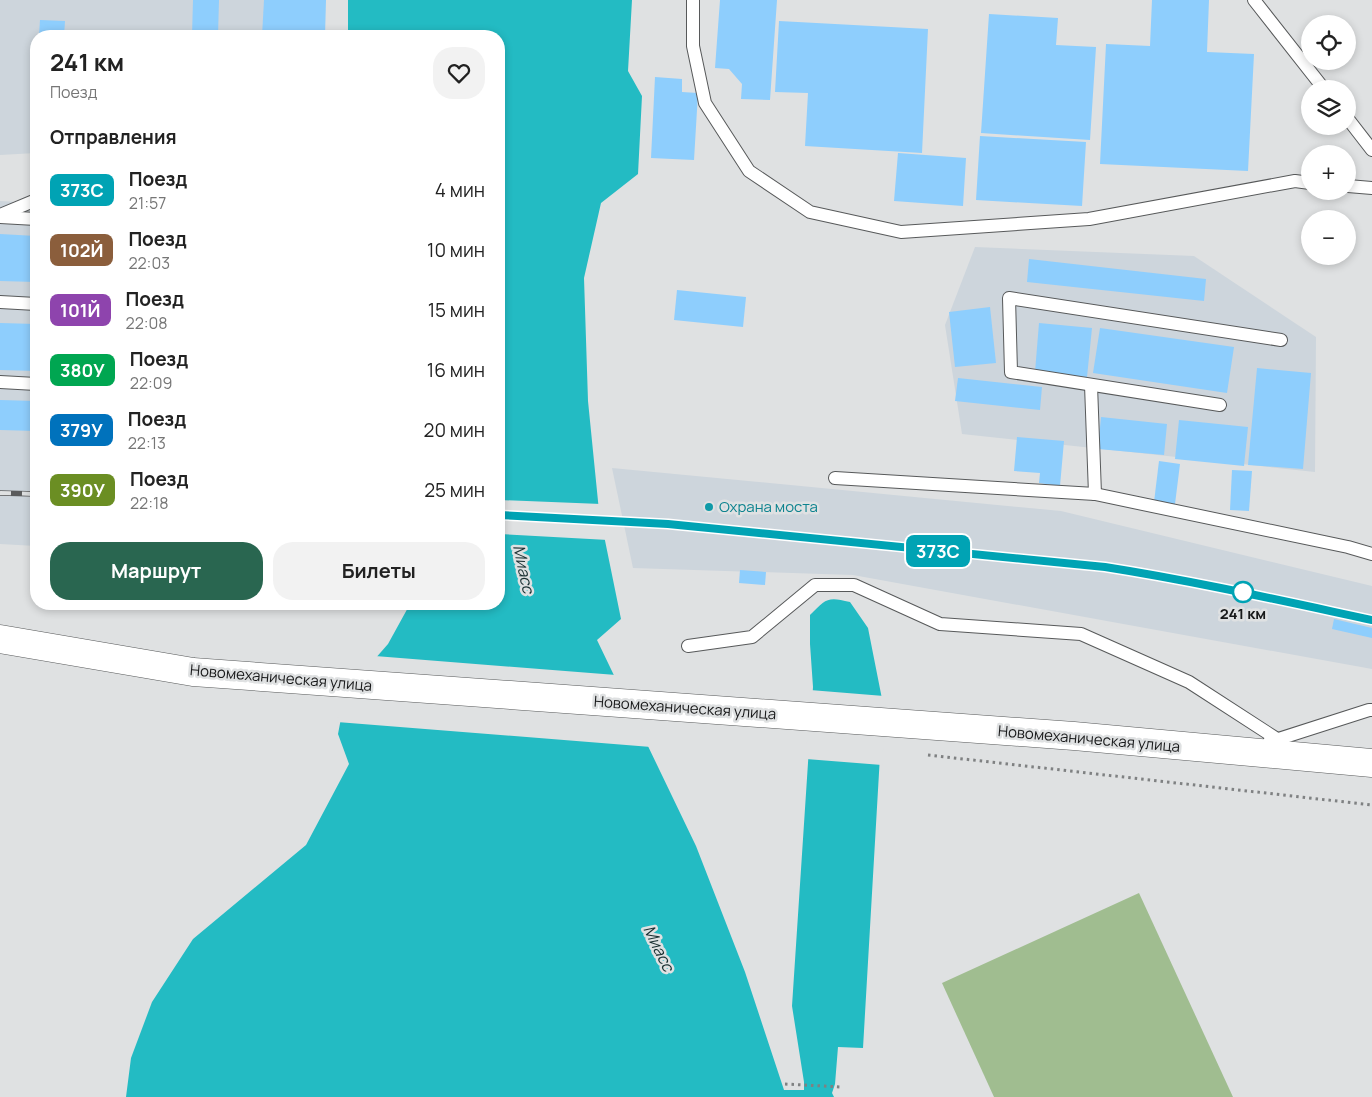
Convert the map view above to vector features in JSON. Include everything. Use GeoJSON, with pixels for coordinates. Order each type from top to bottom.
{"type":"FeatureCollection","features":[{"type":"Feature","properties":{"kind":"main road","name":"Новомеханическая улица"},"geometry":{"type":"LineString","coordinates":[[0,639],[193,672],[1074,736],[1372,764]]}},
{"type":"Feature","properties":{"kind":"lane"},"geometry":{"type":"LineString","coordinates":[[693,0],[693,46],[705,103],[749,171],[810,212],[901,232],[1089,219],[1294,182],[1301,182]]}},
{"type":"Feature","properties":{"kind":"lane"},"geometry":{"type":"LineString","coordinates":[[1254,0],[1317,80]]}},
{"type":"Feature","properties":{"kind":"lane"},"geometry":{"type":"LineString","coordinates":[[1356,129],[1372,150]]}},
{"type":"Feature","properties":{"kind":"lane"},"geometry":{"type":"LineString","coordinates":[[1356,187],[1372,188]]}},
{"type":"Feature","properties":{"kind":"lane"},"geometry":{"type":"LineString","coordinates":[[0,216],[30,203]]}},
{"type":"Feature","properties":{"kind":"lane"},"geometry":{"type":"LineString","coordinates":[[0,216],[30,218]]}},
{"type":"Feature","properties":{"kind":"lane"},"geometry":{"type":"LineString","coordinates":[[1220,405],[1011,372],[1009,298],[1281,340]]}},
{"type":"Feature","properties":{"kind":"lane"},"geometry":{"type":"LineString","coordinates":[[0,302],[30,304]]}},
{"type":"Feature","properties":{"kind":"lane"},"geometry":{"type":"LineString","coordinates":[[0,382],[30,384]]}},
{"type":"Feature","properties":{"kind":"lane"},"geometry":{"type":"LineString","coordinates":[[1091,385],[1095,494]]}},
{"type":"Feature","properties":{"kind":"lane"},"geometry":{"type":"LineString","coordinates":[[835,478],[1095,494],[1338,544],[1372,554]]}},
{"type":"Feature","properties":{"kind":"lane"},"geometry":{"type":"LineString","coordinates":[[688,646],[752,637],[815,585],[854,585],[940,624],[1081,634],[1189,682],[1277,739]]}},
{"type":"Feature","properties":{"kind":"lane"},"geometry":{"type":"LineString","coordinates":[[1238,751],[1372,710]]}},
{"type":"Feature","properties":{"kind":"path"},"geometry":{"type":"LineString","coordinates":[[921,754],[1372,805]]}},
{"type":"Feature","properties":{"kind":"path"},"geometry":{"type":"LineString","coordinates":[[785,1084],[841,1087]]}},
{"type":"Feature","properties":{"kind":"shaded area"},"geometry":{"type":"Polygon","coordinates":[[[0,0],[309,0],[309,30],[30,30],[30,153],[0,155],[0,0]]]}},
{"type":"Feature","properties":{"kind":"shaded area"},"geometry":{"type":"Polygon","coordinates":[[[0,201],[30,203],[30,546],[0,544],[0,201]]]}},
{"type":"Feature","properties":{"kind":"shaded area"},"geometry":{"type":"Polygon","coordinates":[[[975,247],[1194,256],[1316,337],[1315,472],[962,434],[945,325],[975,247]]]}},
{"type":"Feature","properties":{"kind":"shaded area"},"geometry":{"type":"Polygon","coordinates":[[[612,468],[1061,511],[1372,586],[1372,669],[853,575],[633,568],[612,468]]]}},
{"type":"Feature","properties":{"kind":"green space"},"geometry":{"type":"Polygon","coordinates":[[[1139,893],[1233,1097],[994,1097],[942,983],[1139,893]]]}},
{"type":"Feature","properties":{"kind":"water","name":"Миасс"},"geometry":{"type":"Polygon","coordinates":[[[348,0],[632,0],[628,71],[642,96],[638,174],[601,203],[584,278],[588,401],[599,511],[621,619],[597,640],[696,846],[745,972],[784,1090],[804,1090],[792,1006],[813,687],[810,615],[827,600],[842,600],[850,602],[868,628],[883,704],[863,1048],[838,1047],[835,1084],[832,1093],[834,1097],[126,1097],[131,1058],[152,1002],[193,939],[306,845],[349,764],[338,734],[346,692],[388,644],[407,610],[505,610],[505,30],[348,30],[348,0]]]}},
{"type":"Feature","properties":{"kind":"pier"},"geometry":{"type":"Polygon","coordinates":[[[505,500],[601,504],[608,540],[505,534],[505,500]]]}},
{"type":"Feature","properties":{"kind":"pier"},"geometry":{"type":"Polygon","coordinates":[[[375,656],[616,675],[651,747],[337,722],[344,691],[375,656]]]}},
{"type":"Feature","properties":{"kind":"pier"},"geometry":{"type":"Polygon","coordinates":[[[810,690],[884,696],[886,704],[882,765],[806,759],[810,690]]]}},
{"type":"Feature","properties":{"kind":"building"},"geometry":{"type":"Polygon","coordinates":[[[193,0],[219,0],[218,30],[192,30],[193,0]]]}},
{"type":"Feature","properties":{"kind":"building"},"geometry":{"type":"Polygon","coordinates":[[[264,0],[326,0],[325,30],[262,30],[264,0]]]}},
{"type":"Feature","properties":{"kind":"building"},"geometry":{"type":"Polygon","coordinates":[[[720,0],[777,0],[770,100],[741,99],[742,84],[729,69],[715,68],[720,0]]]}},
{"type":"Feature","properties":{"kind":"building"},"geometry":{"type":"Polygon","coordinates":[[[1152,0],[1209,0],[1207,52],[1254,54],[1248,171],[1100,164],[1106,44],[1150,46],[1152,0]]]}},
{"type":"Feature","properties":{"kind":"building"},"geometry":{"type":"Polygon","coordinates":[[[989,14],[1058,18],[1056,45],[1096,47],[1090,140],[981,133],[989,14]]]}},
{"type":"Feature","properties":{"kind":"building"},"geometry":{"type":"Polygon","coordinates":[[[40,20],[65,21],[64,30],[39,30],[40,20]]]}},
{"type":"Feature","properties":{"kind":"building"},"geometry":{"type":"Polygon","coordinates":[[[779,21],[928,29],[922,153],[805,146],[808,93],[775,92],[779,21]]]}},
{"type":"Feature","properties":{"kind":"building"},"geometry":{"type":"Polygon","coordinates":[[[655,77],[682,79],[682,92],[698,93],[694,160],[651,158],[655,77]]]}},
{"type":"Feature","properties":{"kind":"building"},"geometry":{"type":"Polygon","coordinates":[[[980,136],[1086,142],[1082,206],[976,200],[980,136]]]}},
{"type":"Feature","properties":{"kind":"building"},"geometry":{"type":"Polygon","coordinates":[[[898,153],[966,158],[963,206],[894,201],[898,153]]]}},
{"type":"Feature","properties":{"kind":"building"},"geometry":{"type":"Polygon","coordinates":[[[0,234],[30,236],[30,282],[0,281],[0,234]]]}},
{"type":"Feature","properties":{"kind":"building"},"geometry":{"type":"Polygon","coordinates":[[[1029,259],[1206,279],[1204,301],[1027,282],[1029,259]]]}},
{"type":"Feature","properties":{"kind":"building"},"geometry":{"type":"Polygon","coordinates":[[[677,290],[746,297],[743,327],[674,320],[677,290]]]}},
{"type":"Feature","properties":{"kind":"building"},"geometry":{"type":"Polygon","coordinates":[[[990,307],[996,363],[955,367],[949,312],[990,307]]]}},
{"type":"Feature","properties":{"kind":"building"},"geometry":{"type":"Polygon","coordinates":[[[0,323],[30,324],[30,371],[0,370],[0,323]]]}},
{"type":"Feature","properties":{"kind":"building"},"geometry":{"type":"Polygon","coordinates":[[[1039,323],[1092,328],[1087,377],[1035,372],[1039,323]]]}},
{"type":"Feature","properties":{"kind":"building"},"geometry":{"type":"Polygon","coordinates":[[[1100,328],[1234,347],[1227,393],[1093,373],[1100,328]]]}},
{"type":"Feature","properties":{"kind":"building"},"geometry":{"type":"Polygon","coordinates":[[[1257,368],[1311,373],[1303,469],[1248,465],[1257,368]]]}},
{"type":"Feature","properties":{"kind":"building"},"geometry":{"type":"Polygon","coordinates":[[[958,378],[1042,387],[1040,410],[955,401],[958,378]]]}},
{"type":"Feature","properties":{"kind":"building"},"geometry":{"type":"Polygon","coordinates":[[[0,400],[30,401],[30,431],[0,430],[0,400]]]}},
{"type":"Feature","properties":{"kind":"building"},"geometry":{"type":"Polygon","coordinates":[[[1101,417],[1167,424],[1164,455],[1098,449],[1101,417]]]}},
{"type":"Feature","properties":{"kind":"building"},"geometry":{"type":"Polygon","coordinates":[[[1179,420],[1248,427],[1244,466],[1175,459],[1179,420]]]}},
{"type":"Feature","properties":{"kind":"building"},"geometry":{"type":"Polygon","coordinates":[[[1017,437],[1064,441],[1060,486],[1039,483],[1040,473],[1014,471],[1017,437]]]}},
{"type":"Feature","properties":{"kind":"building"},"geometry":{"type":"Polygon","coordinates":[[[1159,461],[1180,464],[1175,504],[1154,502],[1159,461]]]}},
{"type":"Feature","properties":{"kind":"building"},"geometry":{"type":"Polygon","coordinates":[[[1232,470],[1252,471],[1249,511],[1230,510],[1232,470]]]}},
{"type":"Feature","properties":{"kind":"building","name":"Охрана моста"},"geometry":{"type":"Polygon","coordinates":[[[705,503],[713,503],[713,512],[704,511],[705,503]]]}},
{"type":"Feature","properties":{"kind":"building"},"geometry":{"type":"Polygon","coordinates":[[[740,570],[766,572],[765,585],[739,583],[740,570]]]}},
{"type":"Feature","properties":{"kind":"building"},"geometry":{"type":"Polygon","coordinates":[[[1334,619],[1372,628],[1372,638],[1332,629],[1334,619]]]}},
{"type":"Feature","properties":{"kind":"railway"},"geometry":{"type":"LineString","coordinates":[[0,493],[30,494]]}},
{"type":"Feature","properties":{"kind":"railway"},"geometry":{"type":"LineString","coordinates":[[505,515],[668,524],[1105,567],[1205,584],[1372,620]]}},
{"type":"Feature","properties":{"kind":"train","name":"373C"},"geometry":{"type":"LineString","coordinates":[[505,515],[668,524],[1105,567],[1243,592],[1372,620]]}},
{"type":"Feature","properties":{"kind":"place","name":"Охрана моста"},"geometry":{"type":"Point","coordinates":[709,507]}},
{"type":"Feature","properties":{"kind":"place","name":"241 км"},"geometry":{"type":"Point","coordinates":[1243,592]}}]}
